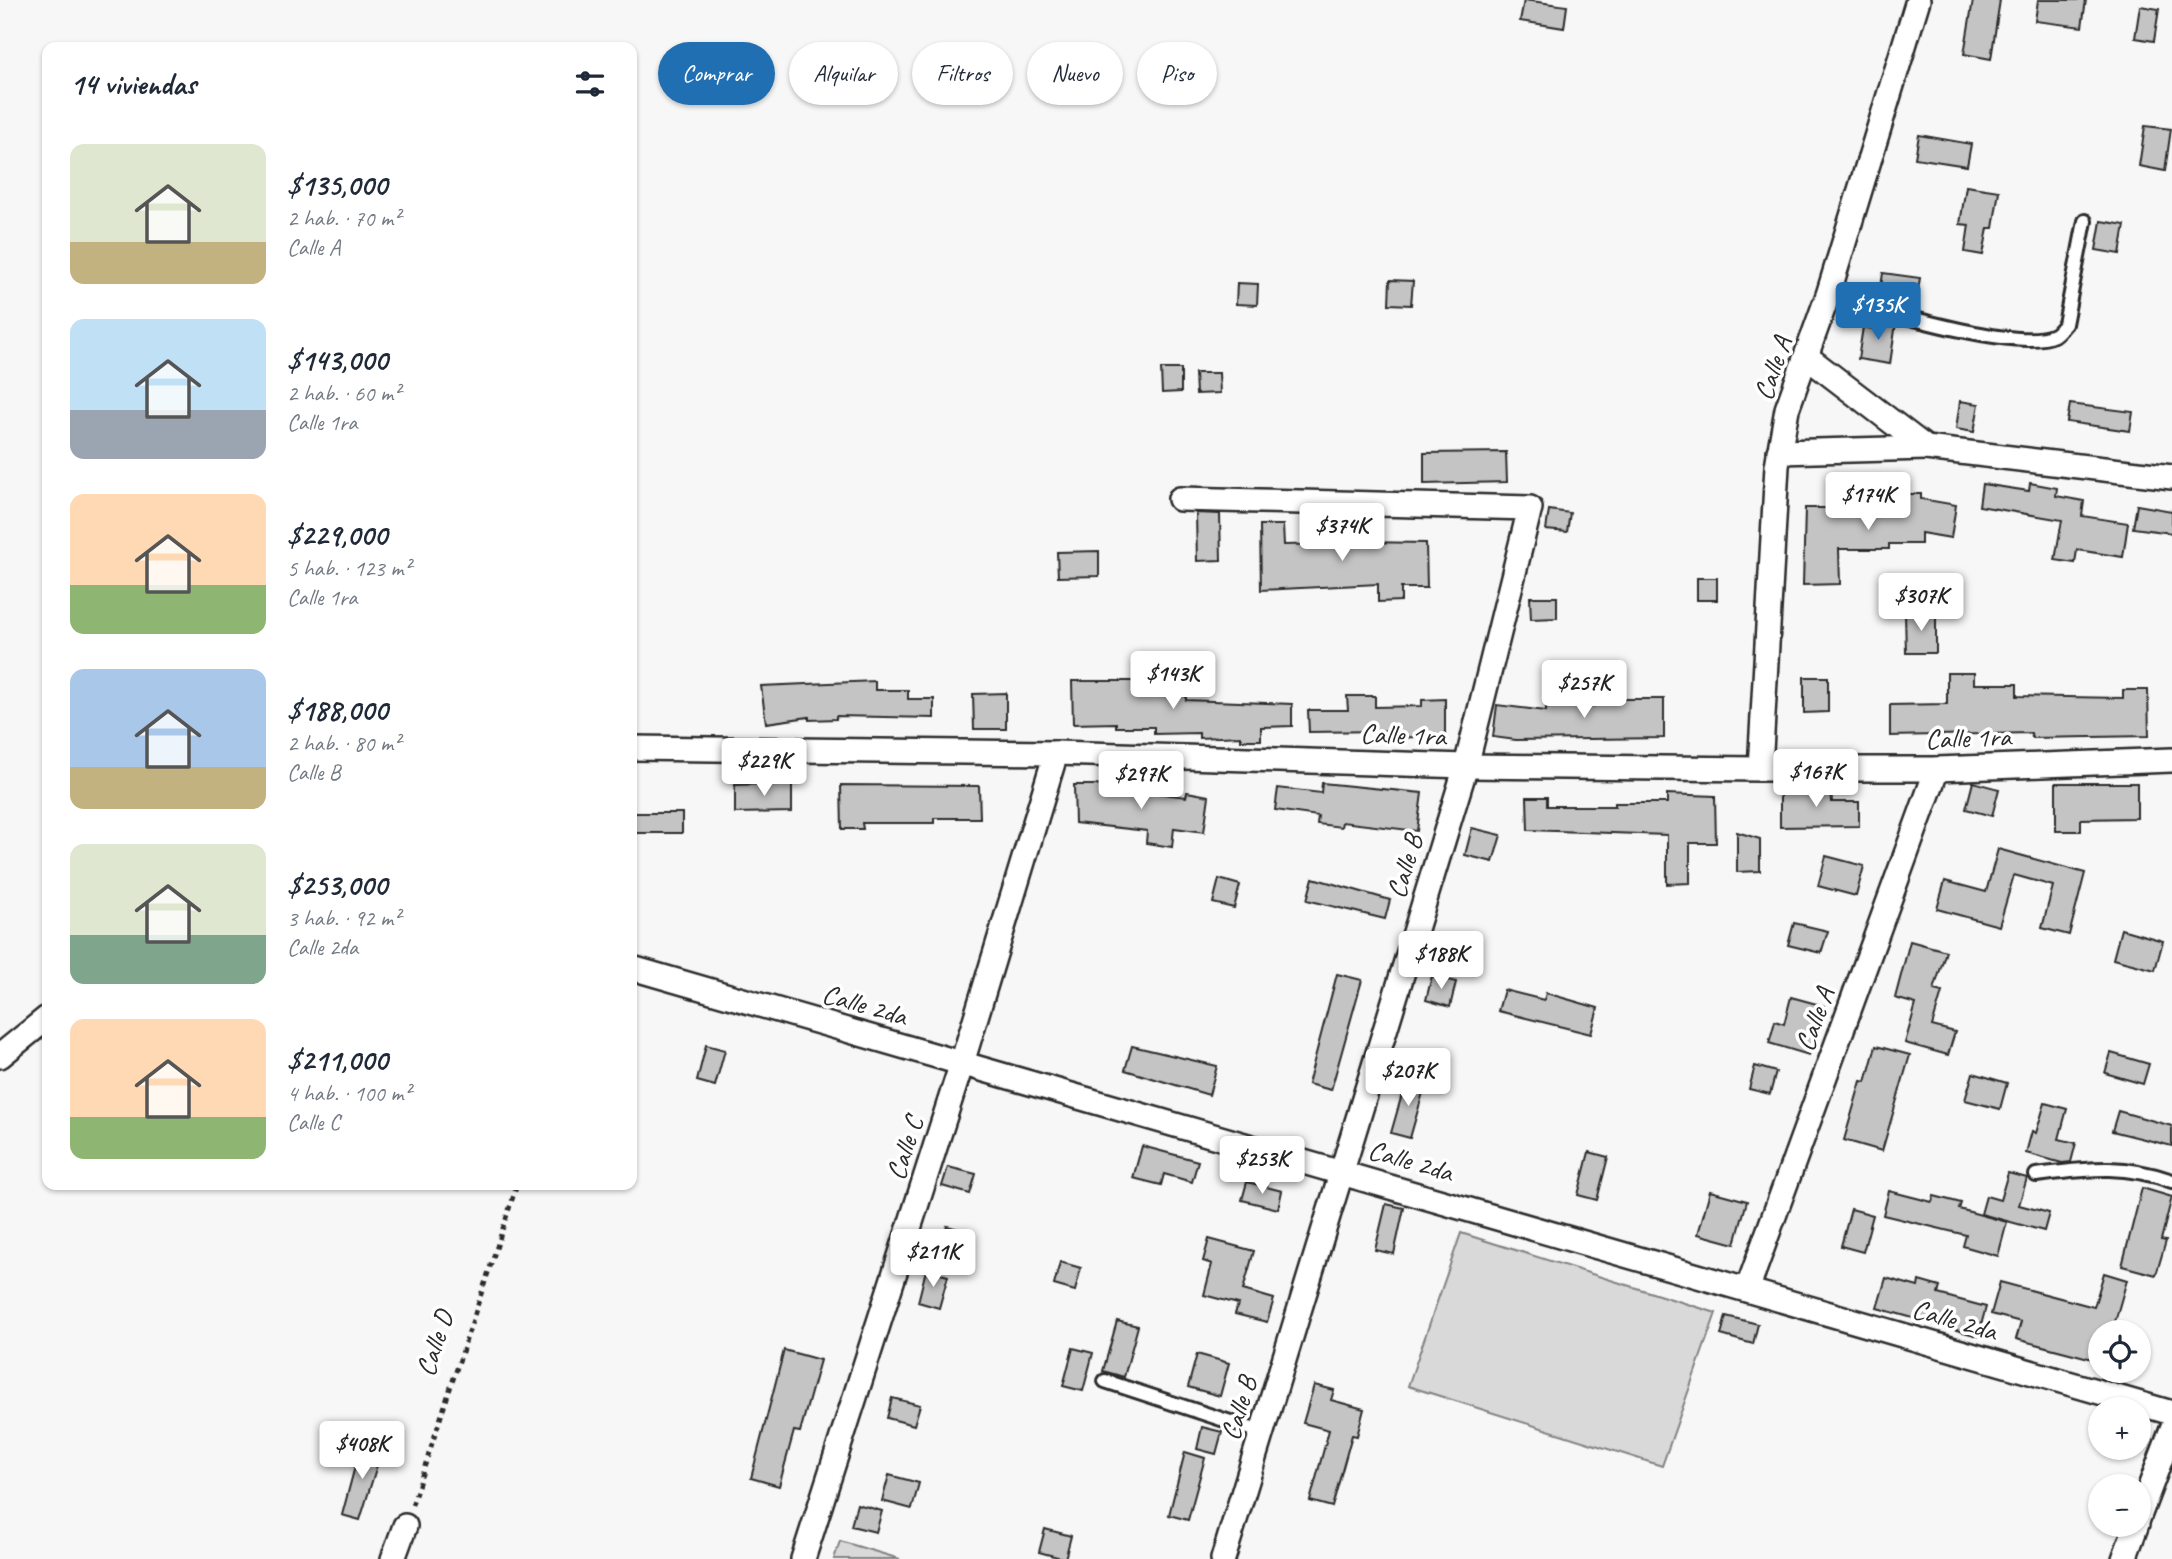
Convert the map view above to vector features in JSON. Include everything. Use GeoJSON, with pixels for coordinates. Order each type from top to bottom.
{"type":"FeatureCollection","features":[{"type":"Feature","properties":{"kind":"street","name":"Calle A"},"geometry":{"type":"LineString","coordinates":[[1760,769],[1779,452],[1787,409],[1828,295],[1918,0]]}},
{"type":"Feature","properties":{"kind":"street"},"geometry":{"type":"LineString","coordinates":[[1807,357],[1926,448]]}},
{"type":"Feature","properties":{"kind":"street"},"geometry":{"type":"LineString","coordinates":[[1779,452],[1926,448],[2172,477]]}},
{"type":"Feature","properties":{"kind":"street","name":"Calle B"},"geometry":{"type":"LineString","coordinates":[[1180,499],[1530,508],[1466,766],[1223,1559]]}},
{"type":"Feature","properties":{"kind":"street","name":"Calle 1ra"},"geometry":{"type":"LineString","coordinates":[[637,748],[1056,753],[1466,766],[1760,769],[1937,769],[2172,760]]}},
{"type":"Feature","properties":{"kind":"street","name":"Calle C"},"geometry":{"type":"LineString","coordinates":[[803,1559],[962,1063],[1056,753]]}},
{"type":"Feature","properties":{"kind":"street","name":"Calle A"},"geometry":{"type":"LineString","coordinates":[[1747,1290],[1937,769]]}},
{"type":"Feature","properties":{"kind":"street","name":"Calle 2da"},"geometry":{"type":"LineString","coordinates":[[637,969],[2172,1413]]}},
{"type":"Feature","properties":{"kind":"street"},"geometry":{"type":"LineString","coordinates":[[0,1056],[42,1022]]}},
{"type":"Feature","properties":{"kind":"street"},"geometry":{"type":"LineString","coordinates":[[2151,1485],[2172,1429]]}},
{"type":"Feature","properties":{"kind":"street"},"geometry":{"type":"LineString","coordinates":[[393,1559],[405,1526]]}},
{"type":"Feature","properties":{"kind":"street"},"geometry":{"type":"LineString","coordinates":[[2124,1559],[2132,1537]]}},
{"type":"Feature","properties":{"kind":"lane"},"geometry":{"type":"LineString","coordinates":[[1828,295],[1969,333],[2038,339],[2055,335],[2065,324],[2085,221]]}},
{"type":"Feature","properties":{"kind":"lane"},"geometry":{"type":"LineString","coordinates":[[2036,1175],[2104,1167],[2130,1168],[2172,1181]]}},
{"type":"Feature","properties":{"kind":"lane"},"geometry":{"type":"LineString","coordinates":[[1105,1381],[1261,1432]]}},
{"type":"Feature","properties":{"kind":"path","name":"Calle D"},"geometry":{"type":"LineString","coordinates":[[405,1526],[515,1190]]}},
{"type":"Feature","properties":{"kind":"shaded area"},"geometry":{"type":"Polygon","coordinates":[[[1461,1233],[1716,1313],[1662,1466],[1408,1386],[1461,1233]]]}},
{"type":"Feature","properties":{"kind":"shaded area"},"geometry":{"type":"Polygon","coordinates":[[[840,1541],[900,1559],[834,1559],[840,1541]]]}},
{"type":"Feature","properties":{"kind":"building"},"geometry":{"type":"Polygon","coordinates":[[[1524,0],[1567,6],[1564,28],[1520,21],[1524,0]]]}},
{"type":"Feature","properties":{"kind":"building"},"geometry":{"type":"Polygon","coordinates":[[[1973,0],[2000,0],[1991,59],[1964,54],[1973,0]]]}},
{"type":"Feature","properties":{"kind":"building"},"geometry":{"type":"Polygon","coordinates":[[[2038,0],[2086,0],[2082,27],[2035,21],[2038,0]]]}},
{"type":"Feature","properties":{"kind":"building"},"geometry":{"type":"Polygon","coordinates":[[[2140,6],[2159,9],[2154,41],[2135,38],[2140,6]]]}},
{"type":"Feature","properties":{"kind":"building"},"geometry":{"type":"Polygon","coordinates":[[[2145,126],[2171,129],[2165,171],[2139,166],[2145,126]]]}},
{"type":"Feature","properties":{"kind":"building"},"geometry":{"type":"Polygon","coordinates":[[[1919,135],[1971,144],[1967,166],[1915,158],[1919,135]]]}},
{"type":"Feature","properties":{"kind":"building"},"geometry":{"type":"Polygon","coordinates":[[[1966,186],[1999,191],[1993,228],[1988,228],[1983,255],[1965,252],[1969,225],[1960,224],[1966,186]]]}},
{"type":"Feature","properties":{"kind":"building"},"geometry":{"type":"Polygon","coordinates":[[[2101,221],[2125,225],[2120,254],[2096,250],[2101,221]]]}},
{"type":"Feature","properties":{"kind":"building"},"geometry":{"type":"Polygon","coordinates":[[[1883,273],[1920,278],[1916,302],[1900,299],[1899,306],[1879,300],[1883,273]]]}},
{"type":"Feature","properties":{"kind":"building"},"geometry":{"type":"Polygon","coordinates":[[[1390,280],[1413,281],[1411,305],[1389,304],[1390,280]]]}},
{"type":"Feature","properties":{"kind":"building"},"geometry":{"type":"Polygon","coordinates":[[[1237,283],[1258,284],[1257,305],[1236,304],[1237,283]]]}},
{"type":"Feature","properties":{"kind":"building"},"geometry":{"type":"Polygon","coordinates":[[[1876,318],[1896,323],[1890,364],[1858,359],[1863,327],[1874,329],[1876,318]]]}},
{"type":"Feature","properties":{"kind":"building"},"geometry":{"type":"Polygon","coordinates":[[[1161,369],[1181,369],[1181,392],[1162,393],[1161,369]]]}},
{"type":"Feature","properties":{"kind":"building"},"geometry":{"type":"Polygon","coordinates":[[[1195,373],[1219,373],[1220,393],[1196,394],[1195,373]]]}},
{"type":"Feature","properties":{"kind":"building"},"geometry":{"type":"Polygon","coordinates":[[[1960,401],[1979,404],[1974,432],[1956,429],[1960,401]]]}},
{"type":"Feature","properties":{"kind":"building"},"geometry":{"type":"Polygon","coordinates":[[[2070,404],[2133,412],[2130,431],[2067,422],[2070,404]]]}},
{"type":"Feature","properties":{"kind":"building"},"geometry":{"type":"Polygon","coordinates":[[[1506,452],[1507,482],[1424,484],[1424,453],[1506,452]]]}},
{"type":"Feature","properties":{"kind":"building"},"geometry":{"type":"Polygon","coordinates":[[[2030,483],[2057,488],[2056,496],[2084,501],[2082,516],[2128,523],[2123,557],[2077,550],[2075,563],[2055,560],[2062,520],[1979,506],[1982,484],[2029,491],[2030,483]]]}},
{"type":"Feature","properties":{"kind":"building"},"geometry":{"type":"Polygon","coordinates":[[[1899,494],[1921,494],[1921,499],[1956,505],[1951,538],[1921,533],[1921,544],[1889,544],[1889,549],[1839,549],[1840,584],[1803,585],[1805,508],[1899,508],[1899,494]]]}},
{"type":"Feature","properties":{"kind":"building"},"geometry":{"type":"Polygon","coordinates":[[[2137,505],[2172,511],[2172,533],[2133,528],[2137,505]]]}},
{"type":"Feature","properties":{"kind":"building"},"geometry":{"type":"Polygon","coordinates":[[[1549,510],[1570,513],[1567,532],[1546,530],[1549,510]]]}},
{"type":"Feature","properties":{"kind":"building"},"geometry":{"type":"Polygon","coordinates":[[[1196,513],[1220,514],[1221,560],[1197,561],[1196,513]]]}},
{"type":"Feature","properties":{"kind":"building"},"geometry":{"type":"Polygon","coordinates":[[[1260,525],[1283,525],[1284,545],[1332,544],[1332,527],[1360,526],[1361,542],[1426,543],[1427,588],[1401,588],[1401,601],[1378,602],[1378,584],[1261,590],[1260,525]]]}},
{"type":"Feature","properties":{"kind":"building"},"geometry":{"type":"Polygon","coordinates":[[[1099,551],[1099,576],[1058,577],[1057,552],[1099,551]]]}},
{"type":"Feature","properties":{"kind":"building"},"geometry":{"type":"Polygon","coordinates":[[[1697,578],[1717,578],[1717,600],[1697,600],[1697,578]]]}},
{"type":"Feature","properties":{"kind":"building"},"geometry":{"type":"Polygon","coordinates":[[[1530,597],[1557,597],[1557,618],[1531,619],[1530,597]]]}},
{"type":"Feature","properties":{"kind":"building"},"geometry":{"type":"Polygon","coordinates":[[[1905,613],[1936,613],[1936,653],[1906,653],[1905,613]]]}},
{"type":"Feature","properties":{"kind":"building"},"geometry":{"type":"Polygon","coordinates":[[[1947,673],[1974,673],[1974,684],[2017,684],[2017,696],[2123,698],[2123,690],[2148,690],[2149,736],[2032,738],[2031,733],[1890,736],[1890,705],[1947,704],[1947,673]]]}},
{"type":"Feature","properties":{"kind":"building"},"geometry":{"type":"Polygon","coordinates":[[[1804,677],[1828,677],[1828,712],[1804,713],[1804,677]]]}},
{"type":"Feature","properties":{"kind":"building"},"geometry":{"type":"Polygon","coordinates":[[[875,681],[875,690],[908,690],[908,699],[934,699],[934,718],[836,716],[836,719],[809,720],[809,717],[766,723],[761,686],[875,681]]]}},
{"type":"Feature","properties":{"kind":"building"},"geometry":{"type":"Polygon","coordinates":[[[1072,681],[1137,681],[1137,686],[1186,686],[1186,700],[1292,704],[1292,726],[1261,727],[1261,740],[1241,740],[1241,736],[1199,738],[1199,733],[1154,734],[1154,727],[1116,727],[1116,723],[1073,724],[1072,681]]]}},
{"type":"Feature","properties":{"kind":"building"},"geometry":{"type":"Polygon","coordinates":[[[1613,690],[1613,699],[1664,699],[1664,738],[1516,740],[1493,737],[1497,705],[1546,711],[1546,707],[1594,706],[1593,691],[1613,690]]]}},
{"type":"Feature","properties":{"kind":"building"},"geometry":{"type":"Polygon","coordinates":[[[1006,693],[1006,729],[974,729],[973,694],[1006,693]]]}},
{"type":"Feature","properties":{"kind":"building"},"geometry":{"type":"Polygon","coordinates":[[[1347,696],[1375,696],[1375,707],[1422,706],[1422,700],[1445,699],[1445,735],[1385,739],[1385,731],[1309,732],[1308,710],[1348,710],[1347,696]]]}},
{"type":"Feature","properties":{"kind":"building"},"geometry":{"type":"Polygon","coordinates":[[[1973,782],[1999,789],[1992,816],[1966,809],[1973,782]]]}},
{"type":"Feature","properties":{"kind":"building"},"geometry":{"type":"Polygon","coordinates":[[[792,783],[792,812],[735,813],[735,785],[792,783]]]}},
{"type":"Feature","properties":{"kind":"building"},"geometry":{"type":"Polygon","coordinates":[[[1322,783],[1422,793],[1417,831],[1342,822],[1341,827],[1317,824],[1318,816],[1275,810],[1278,788],[1321,793],[1322,783]]]}},
{"type":"Feature","properties":{"kind":"building"},"geometry":{"type":"Polygon","coordinates":[[[2056,783],[2137,783],[2137,818],[2081,819],[2081,831],[2056,831],[2056,783]]]}},
{"type":"Feature","properties":{"kind":"building"},"geometry":{"type":"Polygon","coordinates":[[[841,785],[979,786],[980,818],[934,818],[934,823],[862,823],[863,829],[842,829],[841,785]]]}},
{"type":"Feature","properties":{"kind":"building"},"geometry":{"type":"Polygon","coordinates":[[[1074,785],[1095,785],[1186,797],[1187,792],[1209,796],[1204,832],[1174,828],[1172,847],[1146,843],[1147,831],[1075,823],[1074,785]]]}},
{"type":"Feature","properties":{"kind":"building"},"geometry":{"type":"Polygon","coordinates":[[[1780,788],[1831,788],[1832,802],[1859,802],[1859,826],[1780,827],[1780,788]]]}},
{"type":"Feature","properties":{"kind":"building"},"geometry":{"type":"Polygon","coordinates":[[[1667,794],[1715,796],[1716,843],[1690,843],[1690,883],[1667,884],[1667,835],[1528,830],[1527,797],[1547,797],[1547,806],[1615,806],[1615,803],[1667,803],[1667,794]]]}},
{"type":"Feature","properties":{"kind":"building"},"geometry":{"type":"Polygon","coordinates":[[[637,813],[682,813],[682,833],[637,833],[637,813]]]}},
{"type":"Feature","properties":{"kind":"building"},"geometry":{"type":"Polygon","coordinates":[[[1472,828],[1501,835],[1493,862],[1465,855],[1472,828]]]}},
{"type":"Feature","properties":{"kind":"building"},"geometry":{"type":"Polygon","coordinates":[[[1737,832],[1760,839],[1760,871],[1737,872],[1737,832]]]}},
{"type":"Feature","properties":{"kind":"building"},"geometry":{"type":"Polygon","coordinates":[[[1998,849],[2085,873],[2069,935],[2042,928],[2053,886],[2014,875],[1999,926],[1937,909],[1945,881],[1986,892],[1998,849]]]}},
{"type":"Feature","properties":{"kind":"building"},"geometry":{"type":"Polygon","coordinates":[[[1826,856],[1864,866],[1856,896],[1818,886],[1826,856]]]}},
{"type":"Feature","properties":{"kind":"building"},"geometry":{"type":"Polygon","coordinates":[[[1313,878],[1390,900],[1385,919],[1307,900],[1313,878]]]}},
{"type":"Feature","properties":{"kind":"building"},"geometry":{"type":"Polygon","coordinates":[[[1219,879],[1240,885],[1234,908],[1213,903],[1219,879]]]}},
{"type":"Feature","properties":{"kind":"building"},"geometry":{"type":"Polygon","coordinates":[[[1794,923],[1828,931],[1821,953],[1788,945],[1794,923]]]}},
{"type":"Feature","properties":{"kind":"building"},"geometry":{"type":"Polygon","coordinates":[[[2121,929],[2163,941],[2155,970],[2113,959],[2121,929]]]}},
{"type":"Feature","properties":{"kind":"building"},"geometry":{"type":"Polygon","coordinates":[[[1910,941],[1946,951],[1934,990],[1942,992],[1932,1026],[1955,1032],[1948,1055],[1905,1043],[1916,1004],[1895,998],[1910,941]]]}},
{"type":"Feature","properties":{"kind":"building"},"geometry":{"type":"Polygon","coordinates":[[[1337,974],[1362,980],[1331,1090],[1308,1084],[1337,974]]]}},
{"type":"Feature","properties":{"kind":"building"},"geometry":{"type":"Polygon","coordinates":[[[1432,976],[1456,982],[1450,1007],[1426,1000],[1432,976]]]}},
{"type":"Feature","properties":{"kind":"building"},"geometry":{"type":"Polygon","coordinates":[[[1504,990],[1544,1000],[1546,993],[1598,1008],[1591,1034],[1498,1011],[1504,990]]]}},
{"type":"Feature","properties":{"kind":"building"},"geometry":{"type":"Polygon","coordinates":[[[1791,997],[1824,1006],[1809,1055],[1769,1043],[1775,1021],[1784,1024],[1791,997]]]}},
{"type":"Feature","properties":{"kind":"building"},"geometry":{"type":"Polygon","coordinates":[[[706,1045],[725,1050],[715,1086],[697,1081],[706,1045]]]}},
{"type":"Feature","properties":{"kind":"building"},"geometry":{"type":"Polygon","coordinates":[[[1132,1046],[1217,1066],[1209,1095],[1125,1070],[1132,1046]]]}},
{"type":"Feature","properties":{"kind":"building"},"geometry":{"type":"Polygon","coordinates":[[[1876,1046],[1910,1055],[1882,1151],[1844,1140],[1861,1081],[1866,1082],[1876,1046]]]}},
{"type":"Feature","properties":{"kind":"building"},"geometry":{"type":"Polygon","coordinates":[[[2111,1053],[2149,1064],[2143,1084],[2105,1073],[2111,1053]]]}},
{"type":"Feature","properties":{"kind":"building"},"geometry":{"type":"Polygon","coordinates":[[[1755,1066],[1776,1072],[1770,1094],[1749,1089],[1755,1066]]]}},
{"type":"Feature","properties":{"kind":"building"},"geometry":{"type":"Polygon","coordinates":[[[1973,1073],[2007,1083],[2000,1109],[1965,1100],[1973,1073]]]}},
{"type":"Feature","properties":{"kind":"building"},"geometry":{"type":"Polygon","coordinates":[[[1407,1077],[1426,1082],[1410,1138],[1391,1133],[1407,1077]]]}},
{"type":"Feature","properties":{"kind":"building"},"geometry":{"type":"Polygon","coordinates":[[[2045,1103],[2067,1109],[2059,1139],[2076,1143],[2071,1162],[2062,1163],[2026,1153],[2032,1131],[2036,1133],[2045,1103]]]}},
{"type":"Feature","properties":{"kind":"building"},"geometry":{"type":"Polygon","coordinates":[[[2118,1111],[2172,1126],[2172,1146],[2112,1131],[2118,1111]]]}},
{"type":"Feature","properties":{"kind":"building"},"geometry":{"type":"Polygon","coordinates":[[[1142,1146],[1198,1161],[1192,1182],[1164,1174],[1161,1185],[1133,1178],[1142,1146]]]}},
{"type":"Feature","properties":{"kind":"building"},"geometry":{"type":"Polygon","coordinates":[[[1589,1152],[1608,1157],[1597,1200],[1578,1195],[1589,1152]]]}},
{"type":"Feature","properties":{"kind":"building"},"geometry":{"type":"Polygon","coordinates":[[[948,1167],[976,1174],[970,1194],[942,1186],[948,1167]]]}},
{"type":"Feature","properties":{"kind":"building"},"geometry":{"type":"Polygon","coordinates":[[[2008,1173],[2027,1178],[2019,1205],[2049,1213],[2044,1231],[1981,1214],[1986,1196],[2000,1200],[2008,1173]]]}},
{"type":"Feature","properties":{"kind":"building"},"geometry":{"type":"Polygon","coordinates":[[[1247,1182],[1282,1191],[1278,1209],[1242,1200],[1247,1182]]]}},
{"type":"Feature","properties":{"kind":"building"},"geometry":{"type":"Polygon","coordinates":[[[2142,1188],[2172,1197],[2161,1240],[2166,1241],[2156,1275],[2122,1266],[2142,1188]]]}},
{"type":"Feature","properties":{"kind":"building"},"geometry":{"type":"Polygon","coordinates":[[[1710,1191],[1747,1201],[1735,1244],[1698,1234],[1710,1191]]]}},
{"type":"Feature","properties":{"kind":"building"},"geometry":{"type":"Polygon","coordinates":[[[1889,1191],[1932,1202],[1934,1196],[1961,1203],[1959,1209],[2007,1222],[1998,1256],[1963,1246],[1966,1235],[1883,1215],[1889,1191]]]}},
{"type":"Feature","properties":{"kind":"building"},"geometry":{"type":"Polygon","coordinates":[[[1386,1204],[1404,1208],[1394,1254],[1375,1250],[1386,1204]]]}},
{"type":"Feature","properties":{"kind":"building"},"geometry":{"type":"Polygon","coordinates":[[[1851,1209],[1873,1215],[1863,1252],[1841,1246],[1851,1209]]]}},
{"type":"Feature","properties":{"kind":"building"},"geometry":{"type":"Polygon","coordinates":[[[947,1226],[966,1231],[959,1256],[940,1250],[947,1226]]]}},
{"type":"Feature","properties":{"kind":"building"},"geometry":{"type":"Polygon","coordinates":[[[1209,1239],[1254,1251],[1243,1290],[1274,1299],[1267,1322],[1235,1314],[1238,1304],[1204,1295],[1212,1264],[1203,1261],[1209,1239]]]}},
{"type":"Feature","properties":{"kind":"building"},"geometry":{"type":"Polygon","coordinates":[[[1060,1262],[1081,1268],[1075,1291],[1054,1285],[1060,1262]]]}},
{"type":"Feature","properties":{"kind":"building"},"geometry":{"type":"Polygon","coordinates":[[[926,1270],[948,1276],[939,1308],[918,1302],[926,1270]]]}},
{"type":"Feature","properties":{"kind":"building"},"geometry":{"type":"Polygon","coordinates":[[[2104,1273],[2127,1280],[2115,1320],[2088,1320],[2088,1358],[2016,1339],[2021,1322],[1991,1314],[2000,1282],[2094,1307],[2104,1273]]]}},
{"type":"Feature","properties":{"kind":"building"},"geometry":{"type":"Polygon","coordinates":[[[1886,1278],[1918,1287],[1919,1281],[1940,1287],[1938,1294],[1986,1307],[1978,1336],[1877,1308],[1886,1278]]]}},
{"type":"Feature","properties":{"kind":"building"},"geometry":{"type":"Polygon","coordinates":[[[1726,1316],[1758,1324],[1753,1344],[1721,1335],[1726,1316]]]}},
{"type":"Feature","properties":{"kind":"building"},"geometry":{"type":"Polygon","coordinates":[[[1117,1321],[1138,1326],[1124,1377],[1103,1371],[1117,1321]]]}},
{"type":"Feature","properties":{"kind":"building"},"geometry":{"type":"Polygon","coordinates":[[[1073,1348],[1093,1353],[1083,1391],[1063,1386],[1073,1348]]]}},
{"type":"Feature","properties":{"kind":"building"},"geometry":{"type":"Polygon","coordinates":[[[784,1350],[820,1360],[800,1432],[794,1431],[779,1486],[751,1478],[784,1350]]]}},
{"type":"Feature","properties":{"kind":"building"},"geometry":{"type":"Polygon","coordinates":[[[1197,1354],[1229,1363],[1220,1396],[1188,1387],[1197,1354]]]}},
{"type":"Feature","properties":{"kind":"building"},"geometry":{"type":"Polygon","coordinates":[[[1314,1385],[1334,1390],[1331,1400],[1364,1409],[1357,1436],[1352,1435],[1332,1507],[1310,1501],[1329,1430],[1303,1423],[1314,1385]]]}},
{"type":"Feature","properties":{"kind":"building"},"geometry":{"type":"Polygon","coordinates":[[[892,1398],[920,1405],[914,1425],[887,1418],[892,1398]]]}},
{"type":"Feature","properties":{"kind":"building"},"geometry":{"type":"Polygon","coordinates":[[[1202,1427],[1222,1432],[1216,1454],[1197,1449],[1202,1427]]]}},
{"type":"Feature","properties":{"kind":"building"},"geometry":{"type":"Polygon","coordinates":[[[361,1444],[382,1449],[360,1520],[342,1515],[361,1444]]]}},
{"type":"Feature","properties":{"kind":"building"},"geometry":{"type":"Polygon","coordinates":[[[1185,1452],[1205,1458],[1188,1520],[1169,1515],[1185,1452]]]}},
{"type":"Feature","properties":{"kind":"building"},"geometry":{"type":"Polygon","coordinates":[[[889,1475],[919,1483],[912,1509],[882,1501],[889,1475]]]}},
{"type":"Feature","properties":{"kind":"building"},"geometry":{"type":"Polygon","coordinates":[[[857,1504],[882,1511],[876,1532],[851,1526],[857,1504]]]}},
{"type":"Feature","properties":{"kind":"building"},"geometry":{"type":"Polygon","coordinates":[[[1045,1529],[1071,1536],[1065,1559],[1039,1552],[1045,1529]]]}}]}
